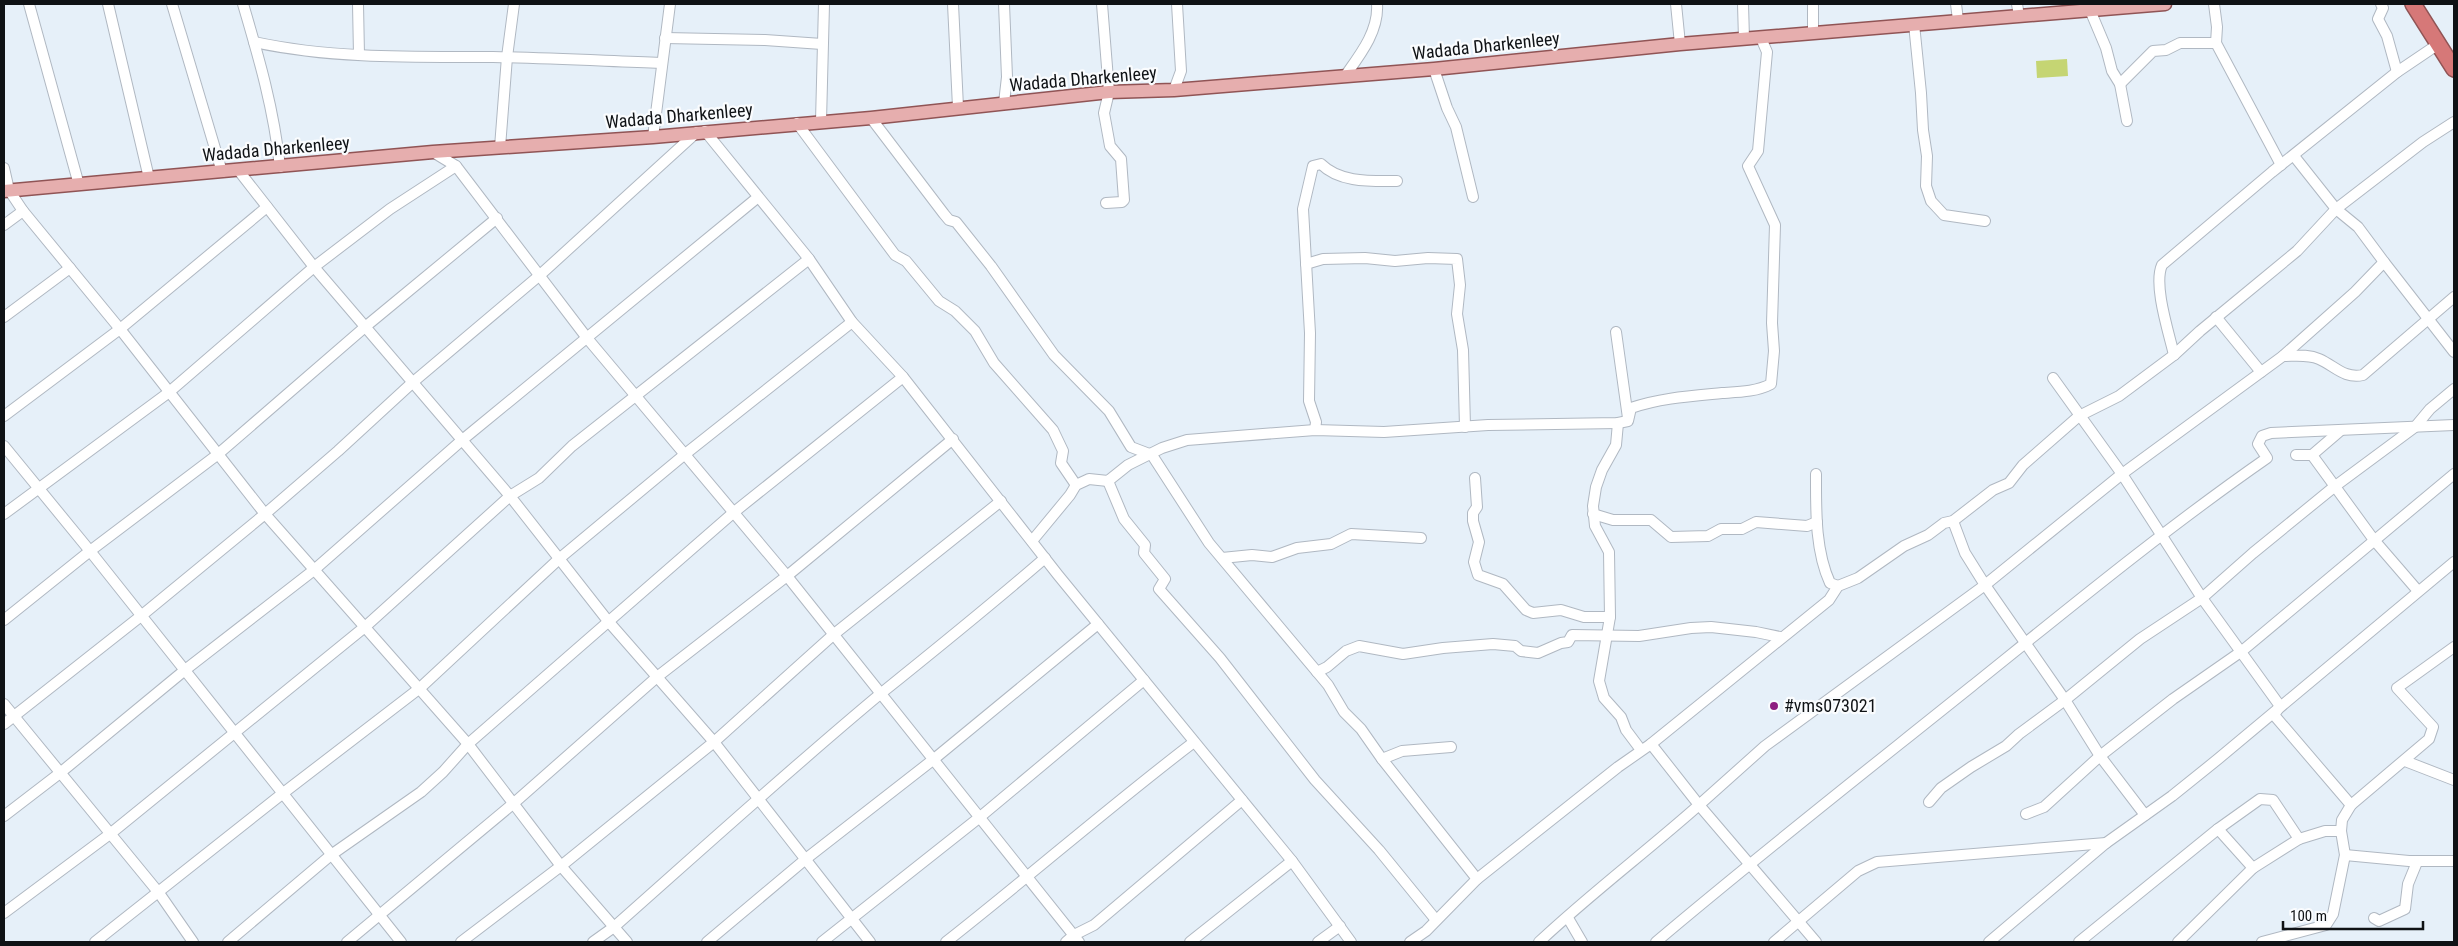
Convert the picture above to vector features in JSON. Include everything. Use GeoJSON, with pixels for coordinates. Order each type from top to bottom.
{"type":"FeatureCollection","features":[{"type":"Feature","properties":{"kind":"highway"},"geometry":{"type":"LineString","coordinates":[[2412,4],[2454,69]]}},
{"type":"Feature","properties":{"kind":"highway"},"geometry":{"type":"LineString","coordinates":[[2425,4],[2426,10],[2454,54]]}},
{"type":"Feature","properties":{"kind":"main road","name":"Wadada Dharkenleey"},"geometry":{"type":"LineString","coordinates":[[6,191],[433,152],[653,137],[871,118],[1109,92],[1174,90],[1434,69],[1680,44],[1958,20],[2018,10],[2165,4]]}},
{"type":"Feature","properties":{"kind":"street"},"geometry":{"type":"LineString","coordinates":[[29,4],[80,185]]}},
{"type":"Feature","properties":{"kind":"street"},"geometry":{"type":"LineString","coordinates":[[108,4],[149,178]]}},
{"type":"Feature","properties":{"kind":"street"},"geometry":{"type":"LineString","coordinates":[[172,4],[222,172]]}},
{"type":"Feature","properties":{"kind":"street"},"geometry":{"type":"LineString","coordinates":[[243,4],[275,120],[280,167]]}},
{"type":"Feature","properties":{"kind":"street"},"geometry":{"type":"LineString","coordinates":[[358,4],[359,55]]}},
{"type":"Feature","properties":{"kind":"street"},"geometry":{"type":"LineString","coordinates":[[500,147],[507,57],[514,4]]}},
{"type":"Feature","properties":{"kind":"street"},"geometry":{"type":"LineString","coordinates":[[653,137],[670,4]]}},
{"type":"Feature","properties":{"kind":"street"},"geometry":{"type":"LineString","coordinates":[[821,121],[824,4]]}},
{"type":"Feature","properties":{"kind":"street"},"geometry":{"type":"LineString","coordinates":[[953,4],[958,107]]}},
{"type":"Feature","properties":{"kind":"street"},"geometry":{"type":"LineString","coordinates":[[1004,4],[1004,43],[1007,77],[1004,103]]}},
{"type":"Feature","properties":{"kind":"street"},"geometry":{"type":"LineString","coordinates":[[1102,4],[1109,92],[1104,113],[1110,146],[1121,159],[1124,200],[1122,202],[1106,203]]}},
{"type":"Feature","properties":{"kind":"street"},"geometry":{"type":"LineString","coordinates":[[1174,90],[1181,71],[1177,4]]}},
{"type":"Feature","properties":{"kind":"street"},"geometry":{"type":"LineString","coordinates":[[1346,76],[1367,46],[1377,13],[1377,4]]}},
{"type":"Feature","properties":{"kind":"street"},"geometry":{"type":"LineString","coordinates":[[1676,4],[1680,44]]}},
{"type":"Feature","properties":{"kind":"street"},"geometry":{"type":"LineString","coordinates":[[1743,4],[1744,39]]}},
{"type":"Feature","properties":{"kind":"street"},"geometry":{"type":"LineString","coordinates":[[1813,4],[1813,33]]}},
{"type":"Feature","properties":{"kind":"street"},"geometry":{"type":"LineString","coordinates":[[1956,4],[1958,20]]}},
{"type":"Feature","properties":{"kind":"street"},"geometry":{"type":"LineString","coordinates":[[2214,4],[2217,27],[2216,43],[2282,165]]}},
{"type":"Feature","properties":{"kind":"street"},"geometry":{"type":"LineString","coordinates":[[2381,4],[2383,8],[2378,19],[2387,36],[2397,72]]}},
{"type":"Feature","properties":{"kind":"street"},"geometry":{"type":"LineString","coordinates":[[2083,8],[2106,48],[2112,71],[2120,84],[2127,121]]}},
{"type":"Feature","properties":{"kind":"street"},"geometry":{"type":"LineString","coordinates":[[1914,24],[1927,156],[1926,186],[1931,201],[1944,215],[1985,221]]}},
{"type":"Feature","properties":{"kind":"street"},"geometry":{"type":"LineString","coordinates":[[665,38],[764,40],[822,44]]}},
{"type":"Feature","properties":{"kind":"street"},"geometry":{"type":"LineString","coordinates":[[1641,750],[1626,730],[1621,717],[1604,698],[1599,680],[1602,674],[1606,634],[1610,617],[1609,552],[1594,526],[1593,514],[1596,486],[1616,445],[1623,422],[1631,408],[1646,402],[1685,396],[1763,389],[1771,384],[1774,351],[1772,323],[1775,225],[1748,166],[1758,151],[1767,52],[1761,38]]}},
{"type":"Feature","properties":{"kind":"street"},"geometry":{"type":"LineString","coordinates":[[254,42],[280,48],[359,55],[507,57],[661,63]]}},
{"type":"Feature","properties":{"kind":"street"},"geometry":{"type":"LineString","coordinates":[[2120,84],[2153,51],[2166,50],[2180,43],[2216,43]]}},
{"type":"Feature","properties":{"kind":"street"},"geometry":{"type":"LineString","coordinates":[[2174,355],[2165,318],[2158,273],[2162,265],[2397,72],[2437,45]]}},
{"type":"Feature","properties":{"kind":"street"},"geometry":{"type":"LineString","coordinates":[[1434,69],[1447,108],[1456,127],[1473,197]]}},
{"type":"Feature","properties":{"kind":"street"},"geometry":{"type":"LineString","coordinates":[[871,118],[944,214],[949,220],[956,222],[991,266],[1054,355],[1109,411],[1132,447],[1152,455],[1222,558],[1337,697],[1344,712],[1361,728],[1382,759],[1477,879]]}},
{"type":"Feature","properties":{"kind":"street"},"geometry":{"type":"LineString","coordinates":[[1410,942],[1426,931],[1477,879],[1651,744],[1829,600],[1838,586],[1858,578],[1904,546],[1953,521],[1993,490],[2009,483],[2023,465],[2079,416],[2120,396],[2174,355],[2216,317],[2297,251],[2336,209],[2422,142],[2454,122]]}},
{"type":"Feature","properties":{"kind":"street"},"geometry":{"type":"LineString","coordinates":[[797,123],[895,255],[906,261],[939,300],[955,311],[975,331],[994,363],[1053,430],[1063,451],[1061,463],[1076,485]]}},
{"type":"Feature","properties":{"kind":"street"},"geometry":{"type":"LineString","coordinates":[[4,724],[141,616],[265,514],[338,451],[412,383],[540,275],[701,132],[809,259],[852,322],[903,377],[1098,624],[1292,861],[1352,942]]}},
{"type":"Feature","properties":{"kind":"street"},"geometry":{"type":"LineString","coordinates":[[433,152],[456,166],[587,338],[786,576],[880,695],[934,759],[1028,878],[1073,940],[1094,925],[1242,800]]}},
{"type":"Feature","properties":{"kind":"street"},"geometry":{"type":"LineString","coordinates":[[2294,156],[2336,209],[2358,227],[2454,352]]}},
{"type":"Feature","properties":{"kind":"street"},"geometry":{"type":"LineString","coordinates":[[1315,430],[1316,422],[1309,402],[1310,333],[1303,209],[1313,166],[1321,164],[1330,173],[1353,179],[1397,181]]}},
{"type":"Feature","properties":{"kind":"street"},"geometry":{"type":"LineString","coordinates":[[4,514],[37,487],[168,393],[314,267],[397,204],[456,166]]}},
{"type":"Feature","properties":{"kind":"street"},"geometry":{"type":"LineString","coordinates":[[4,168],[6,191],[120,329],[217,455],[265,514],[366,626],[468,744],[560,866],[627,942]]}},
{"type":"Feature","properties":{"kind":"street"},"geometry":{"type":"LineString","coordinates":[[239,171],[314,267],[510,496],[608,621],[714,742],[870,942]]}},
{"type":"Feature","properties":{"kind":"street"},"geometry":{"type":"LineString","coordinates":[[4,816],[60,773],[185,670],[314,570],[461,441],[757,198]]}},
{"type":"Feature","properties":{"kind":"street"},"geometry":{"type":"LineString","coordinates":[[4,416],[120,329],[267,207]]}},
{"type":"Feature","properties":{"kind":"street"},"geometry":{"type":"LineString","coordinates":[[4,225],[23,211]]}},
{"type":"Feature","properties":{"kind":"street"},"geometry":{"type":"LineString","coordinates":[[4,620],[90,551],[217,455],[365,327],[497,218]]}},
{"type":"Feature","properties":{"kind":"street"},"geometry":{"type":"LineString","coordinates":[[1306,264],[1324,259],[1365,258],[1395,261],[1428,258],[1457,259],[1460,285],[1457,314],[1463,350],[1465,427]]}},
{"type":"Feature","properties":{"kind":"street"},"geometry":{"type":"LineString","coordinates":[[4,913],[110,834],[366,626],[510,496],[540,478],[572,446],[809,259]]}},
{"type":"Feature","properties":{"kind":"street"},"geometry":{"type":"LineString","coordinates":[[1538,942],[1568,918],[1592,893],[1643,854],[1765,746],[1985,585],[2122,474],[2283,356],[2355,292],[2384,262]]}},
{"type":"Feature","properties":{"kind":"street"},"geometry":{"type":"LineString","coordinates":[[4,316],[70,268]]}},
{"type":"Feature","properties":{"kind":"street"},"geometry":{"type":"LineString","coordinates":[[2283,356],[2307,356],[2319,359],[2348,376],[2363,375],[2454,297]]}},
{"type":"Feature","properties":{"kind":"street"},"geometry":{"type":"LineString","coordinates":[[2216,317],[2261,372]]}},
{"type":"Feature","properties":{"kind":"street"},"geometry":{"type":"LineString","coordinates":[[95,942],[420,688],[560,558],[684,455],[852,322]]}},
{"type":"Feature","properties":{"kind":"street"},"geometry":{"type":"LineString","coordinates":[[1616,332],[1623,422]]}},
{"type":"Feature","properties":{"kind":"street"},"geometry":{"type":"LineString","coordinates":[[228,942],[330,855],[421,792],[443,772],[468,744],[732,513],[903,377]]}},
{"type":"Feature","properties":{"kind":"street"},"geometry":{"type":"LineString","coordinates":[[2053,378],[2122,474],[2202,598],[2280,706]]}},
{"type":"Feature","properties":{"kind":"street"},"geometry":{"type":"LineString","coordinates":[[1929,802],[1941,788],[1958,775],[2006,746],[2140,639],[2202,598],[2253,553],[2334,487],[2415,427],[2430,409],[2454,389]]}},
{"type":"Feature","properties":{"kind":"street"},"geometry":{"type":"LineString","coordinates":[[1032,541],[1076,485],[1089,479],[1108,481],[1128,466],[1187,440],[1315,430],[1384,432],[1465,427],[1623,422]]}},
{"type":"Feature","properties":{"kind":"street"},"geometry":{"type":"LineString","coordinates":[[1656,942],[1750,863],[2026,643],[2162,536],[2266,458],[2258,444],[2262,436],[2271,433],[2454,425]]}},
{"type":"Feature","properties":{"kind":"street"},"geometry":{"type":"LineString","coordinates":[[2296,455],[2312,455],[2340,431]]}},
{"type":"Feature","properties":{"kind":"street"},"geometry":{"type":"LineString","coordinates":[[347,942],[514,803],[657,677],[786,576],[953,439]]}},
{"type":"Feature","properties":{"kind":"street"},"geometry":{"type":"LineString","coordinates":[[4,446],[185,670],[330,855],[381,914],[401,942]]}},
{"type":"Feature","properties":{"kind":"street"},"geometry":{"type":"LineString","coordinates":[[2312,455],[2374,540],[2418,591]]}},
{"type":"Feature","properties":{"kind":"street"},"geometry":{"type":"LineString","coordinates":[[1816,474],[1816,522],[1826,575],[1830,583],[1838,586]]}},
{"type":"Feature","properties":{"kind":"street"},"geometry":{"type":"LineString","coordinates":[[2026,814],[2044,807],[2100,756],[2173,700],[2242,651],[2454,474]]}},
{"type":"Feature","properties":{"kind":"street"},"geometry":{"type":"LineString","coordinates":[[1474,478],[1477,507],[1473,513],[1473,521],[1479,537],[1474,562],[1478,575],[1503,584],[1526,610],[1533,613],[1561,610],[1584,617],[1610,617]]}},
{"type":"Feature","properties":{"kind":"street"},"geometry":{"type":"LineString","coordinates":[[1108,481],[1124,519],[1145,545],[1144,553],[1165,579],[1159,589],[1220,658],[1316,780],[1379,850],[1436,920]]}},
{"type":"Feature","properties":{"kind":"street"},"geometry":{"type":"LineString","coordinates":[[461,942],[560,866],[714,742],[833,635],[1001,501]]}},
{"type":"Feature","properties":{"kind":"street"},"geometry":{"type":"LineString","coordinates":[[1593,514],[1613,520],[1651,520],[1671,537],[1708,536],[1721,529],[1742,529],[1756,522],[1807,526],[1816,522]]}},
{"type":"Feature","properties":{"kind":"street"},"geometry":{"type":"LineString","coordinates":[[1953,521],[1965,553],[1985,585],[2065,700],[2100,756],[2145,815]]}},
{"type":"Feature","properties":{"kind":"street"},"geometry":{"type":"LineString","coordinates":[[1222,558],[1252,555],[1272,557],[1298,548],[1332,544],[1351,534],[1421,538]]}},
{"type":"Feature","properties":{"kind":"street"},"geometry":{"type":"LineString","coordinates":[[593,942],[614,927],[759,798],[880,695],[975,619],[1045,558]]}},
{"type":"Feature","properties":{"kind":"street"},"geometry":{"type":"LineString","coordinates":[[1990,942],[2106,843],[2218,759],[2454,562]]}},
{"type":"Feature","properties":{"kind":"street"},"geometry":{"type":"LineString","coordinates":[[707,942],[806,858],[934,759],[1098,624]]}},
{"type":"Feature","properties":{"kind":"street"},"geometry":{"type":"LineString","coordinates":[[1317,672],[1327,667],[1346,651],[1359,646],[1403,654],[1443,648],[1493,644],[1515,646],[1521,651],[1538,653],[1568,642],[1572,635],[1599,636],[1606,634],[1639,636],[1711,627],[1756,632],[1780,638]]}},
{"type":"Feature","properties":{"kind":"street"},"geometry":{"type":"LineString","coordinates":[[2262,942],[2326,925],[2333,914],[2345,855],[2341,831],[2342,820],[2351,805],[2429,739],[2433,727],[2397,688],[2454,647]]}},
{"type":"Feature","properties":{"kind":"street"},"geometry":{"type":"LineString","coordinates":[[822,942],[980,817],[1144,680]]}},
{"type":"Feature","properties":{"kind":"street"},"geometry":{"type":"LineString","coordinates":[[4,704],[159,893],[193,942]]}},
{"type":"Feature","properties":{"kind":"street"},"geometry":{"type":"LineString","coordinates":[[2280,706],[2274,716],[2351,805]]}},
{"type":"Feature","properties":{"kind":"street"},"geometry":{"type":"LineString","coordinates":[[946,942],[1028,878],[1144,780],[1194,742]]}},
{"type":"Feature","properties":{"kind":"street"},"geometry":{"type":"LineString","coordinates":[[1651,744],[1699,805],[1816,942]]}},
{"type":"Feature","properties":{"kind":"street"},"geometry":{"type":"LineString","coordinates":[[1382,759],[1402,751],[1451,747]]}},
{"type":"Feature","properties":{"kind":"street"},"geometry":{"type":"LineString","coordinates":[[2405,761],[2454,780]]}},
{"type":"Feature","properties":{"kind":"street"},"geometry":{"type":"LineString","coordinates":[[2079,942],[2218,829],[2260,799],[2267,798],[2273,800],[2299,839]]}},
{"type":"Feature","properties":{"kind":"street"},"geometry":{"type":"LineString","coordinates":[[2218,829],[2253,868]]}},
{"type":"Feature","properties":{"kind":"street"},"geometry":{"type":"LineString","coordinates":[[2178,942],[2253,868],[2299,839],[2325,831],[2341,831]]}},
{"type":"Feature","properties":{"kind":"street"},"geometry":{"type":"LineString","coordinates":[[1774,942],[1858,871],[1877,862],[2106,843]]}},
{"type":"Feature","properties":{"kind":"street"},"geometry":{"type":"LineString","coordinates":[[2345,855],[2417,862],[2454,861]]}},
{"type":"Feature","properties":{"kind":"street"},"geometry":{"type":"LineString","coordinates":[[1190,942],[1292,861]]}},
{"type":"Feature","properties":{"kind":"street"},"geometry":{"type":"LineString","coordinates":[[2374,918],[2379,920],[2405,909],[2408,884],[2417,862]]}},
{"type":"Feature","properties":{"kind":"street"},"geometry":{"type":"LineString","coordinates":[[1568,918],[1582,942]]}},
{"type":"Feature","properties":{"kind":"street"},"geometry":{"type":"LineString","coordinates":[[1318,942],[1340,926]]}},
{"type":"Feature","properties":{"kind":"green space"},"geometry":{"type":"Polygon","coordinates":[[[2067,59],[2068,76],[2037,78],[2036,61],[2067,59]]]}},
{"type":"Feature","properties":{"kind":"place","name":"#vms073021"},"geometry":{"type":"Point","coordinates":[1774,706]}}]}
